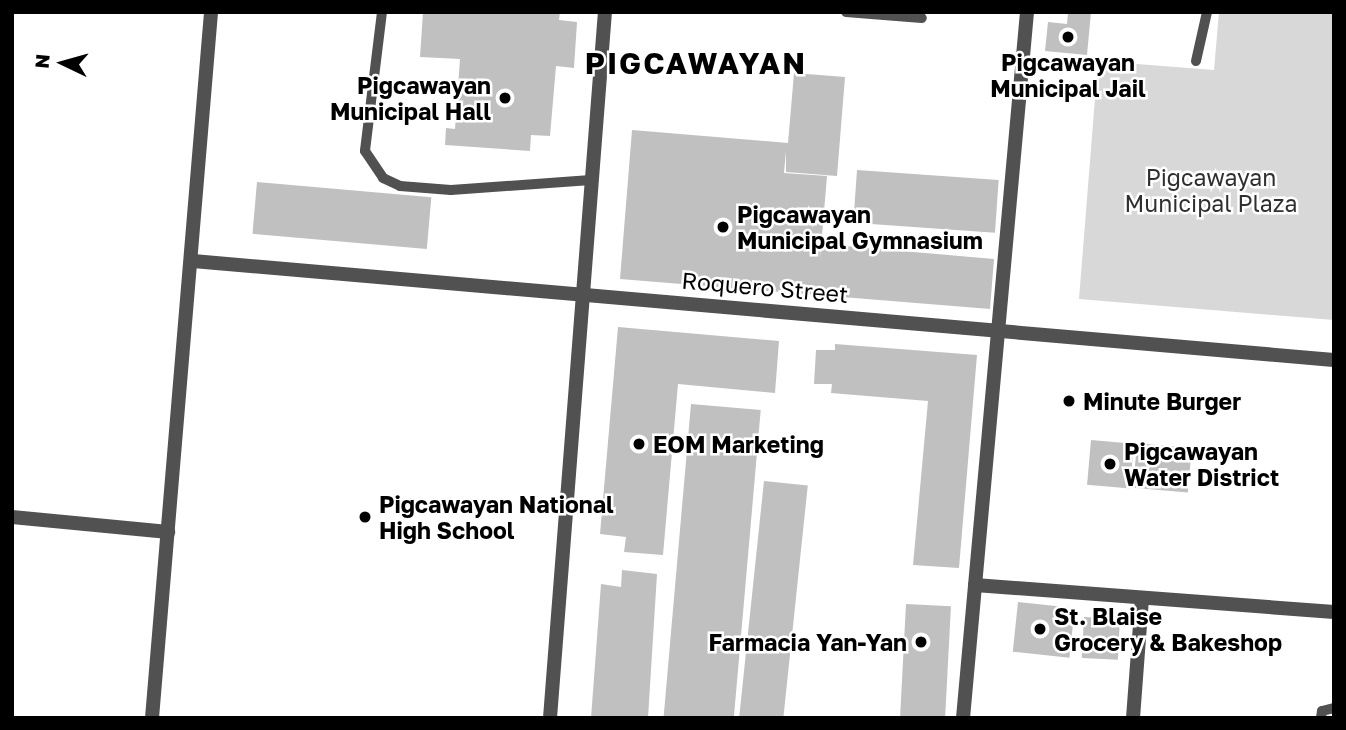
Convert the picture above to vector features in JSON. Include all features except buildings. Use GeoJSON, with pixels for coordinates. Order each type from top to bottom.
{"type":"FeatureCollection","features":[{"type":"Feature","properties":{"kind":"street"},"geometry":{"type":"LineString","coordinates":[[152,718],[211,12]]}},
{"type":"Feature","properties":{"kind":"street"},"geometry":{"type":"LineString","coordinates":[[550,718],[605,12]]}},
{"type":"Feature","properties":{"kind":"street"},"geometry":{"type":"LineString","coordinates":[[963,718],[1027,12]]}},
{"type":"Feature","properties":{"kind":"street","name":"Roquero Street"},"geometry":{"type":"LineString","coordinates":[[192,261],[1334,360]]}},
{"type":"Feature","properties":{"kind":"street"},"geometry":{"type":"LineString","coordinates":[[12,517],[168,532]]}},
{"type":"Feature","properties":{"kind":"street"},"geometry":{"type":"LineString","coordinates":[[975,585],[1334,612]]}},
{"type":"Feature","properties":{"kind":"street"},"geometry":{"type":"LineString","coordinates":[[1133,718],[1142,598]]}},
{"type":"Feature","properties":{"kind":"lane"},"geometry":{"type":"LineString","coordinates":[[382,12],[365,150],[371,167],[383,178],[400,186],[451,190],[591,180]]}},
{"type":"Feature","properties":{"kind":"lane"},"geometry":{"type":"LineString","coordinates":[[846,12],[922,18]]}},
{"type":"Feature","properties":{"kind":"lane"},"geometry":{"type":"LineString","coordinates":[[1196,61],[1207,12]]}},
{"type":"Feature","properties":{"kind":"lane"},"geometry":{"type":"LineString","coordinates":[[1321,718],[1322,711],[1334,708]]}},
{"type":"Feature","properties":{"kind":"green space","name":"Pigcawayan Municipal Plaza"},"geometry":{"type":"Polygon","coordinates":[[[1219,12],[1334,12],[1334,320],[1079,299],[1098,61],[1214,70],[1219,12]]]}},
{"type":"Feature","properties":{"kind":"place","name":"Pigcawayan Municipal Jail"},"geometry":{"type":"Point","coordinates":[1068,37]}},
{"type":"Feature","properties":{"kind":"place","name":"Pigcawayan Municipal Hall"},"geometry":{"type":"Point","coordinates":[505,98]}},
{"type":"Feature","properties":{"kind":"place","name":"Pigcawayan Municipal Gymnasium"},"geometry":{"type":"Point","coordinates":[723,227]}},
{"type":"Feature","properties":{"kind":"place","name":"Minute Burger"},"geometry":{"type":"Point","coordinates":[1069,401]}},
{"type":"Feature","properties":{"kind":"place","name":"EOM Marketing"},"geometry":{"type":"Point","coordinates":[639,444]}},
{"type":"Feature","properties":{"kind":"place","name":"Pigcawayan Water District"},"geometry":{"type":"Point","coordinates":[1110,464]}},
{"type":"Feature","properties":{"kind":"place","name":"Pigcawayan National High School"},"geometry":{"type":"Point","coordinates":[365,517]}},
{"type":"Feature","properties":{"kind":"place","name":"St. Blaise Grocery & Bakeshop"},"geometry":{"type":"Point","coordinates":[1040,629]}},
{"type":"Feature","properties":{"kind":"place","name":"Farmacia Yan-Yan"},"geometry":{"type":"Point","coordinates":[921,642]}},
{"type":"Feature","properties":{"kind":"district","name":"PIGCAWAYAN"},"geometry":{"type":"Point","coordinates":[696,63]}}]}
